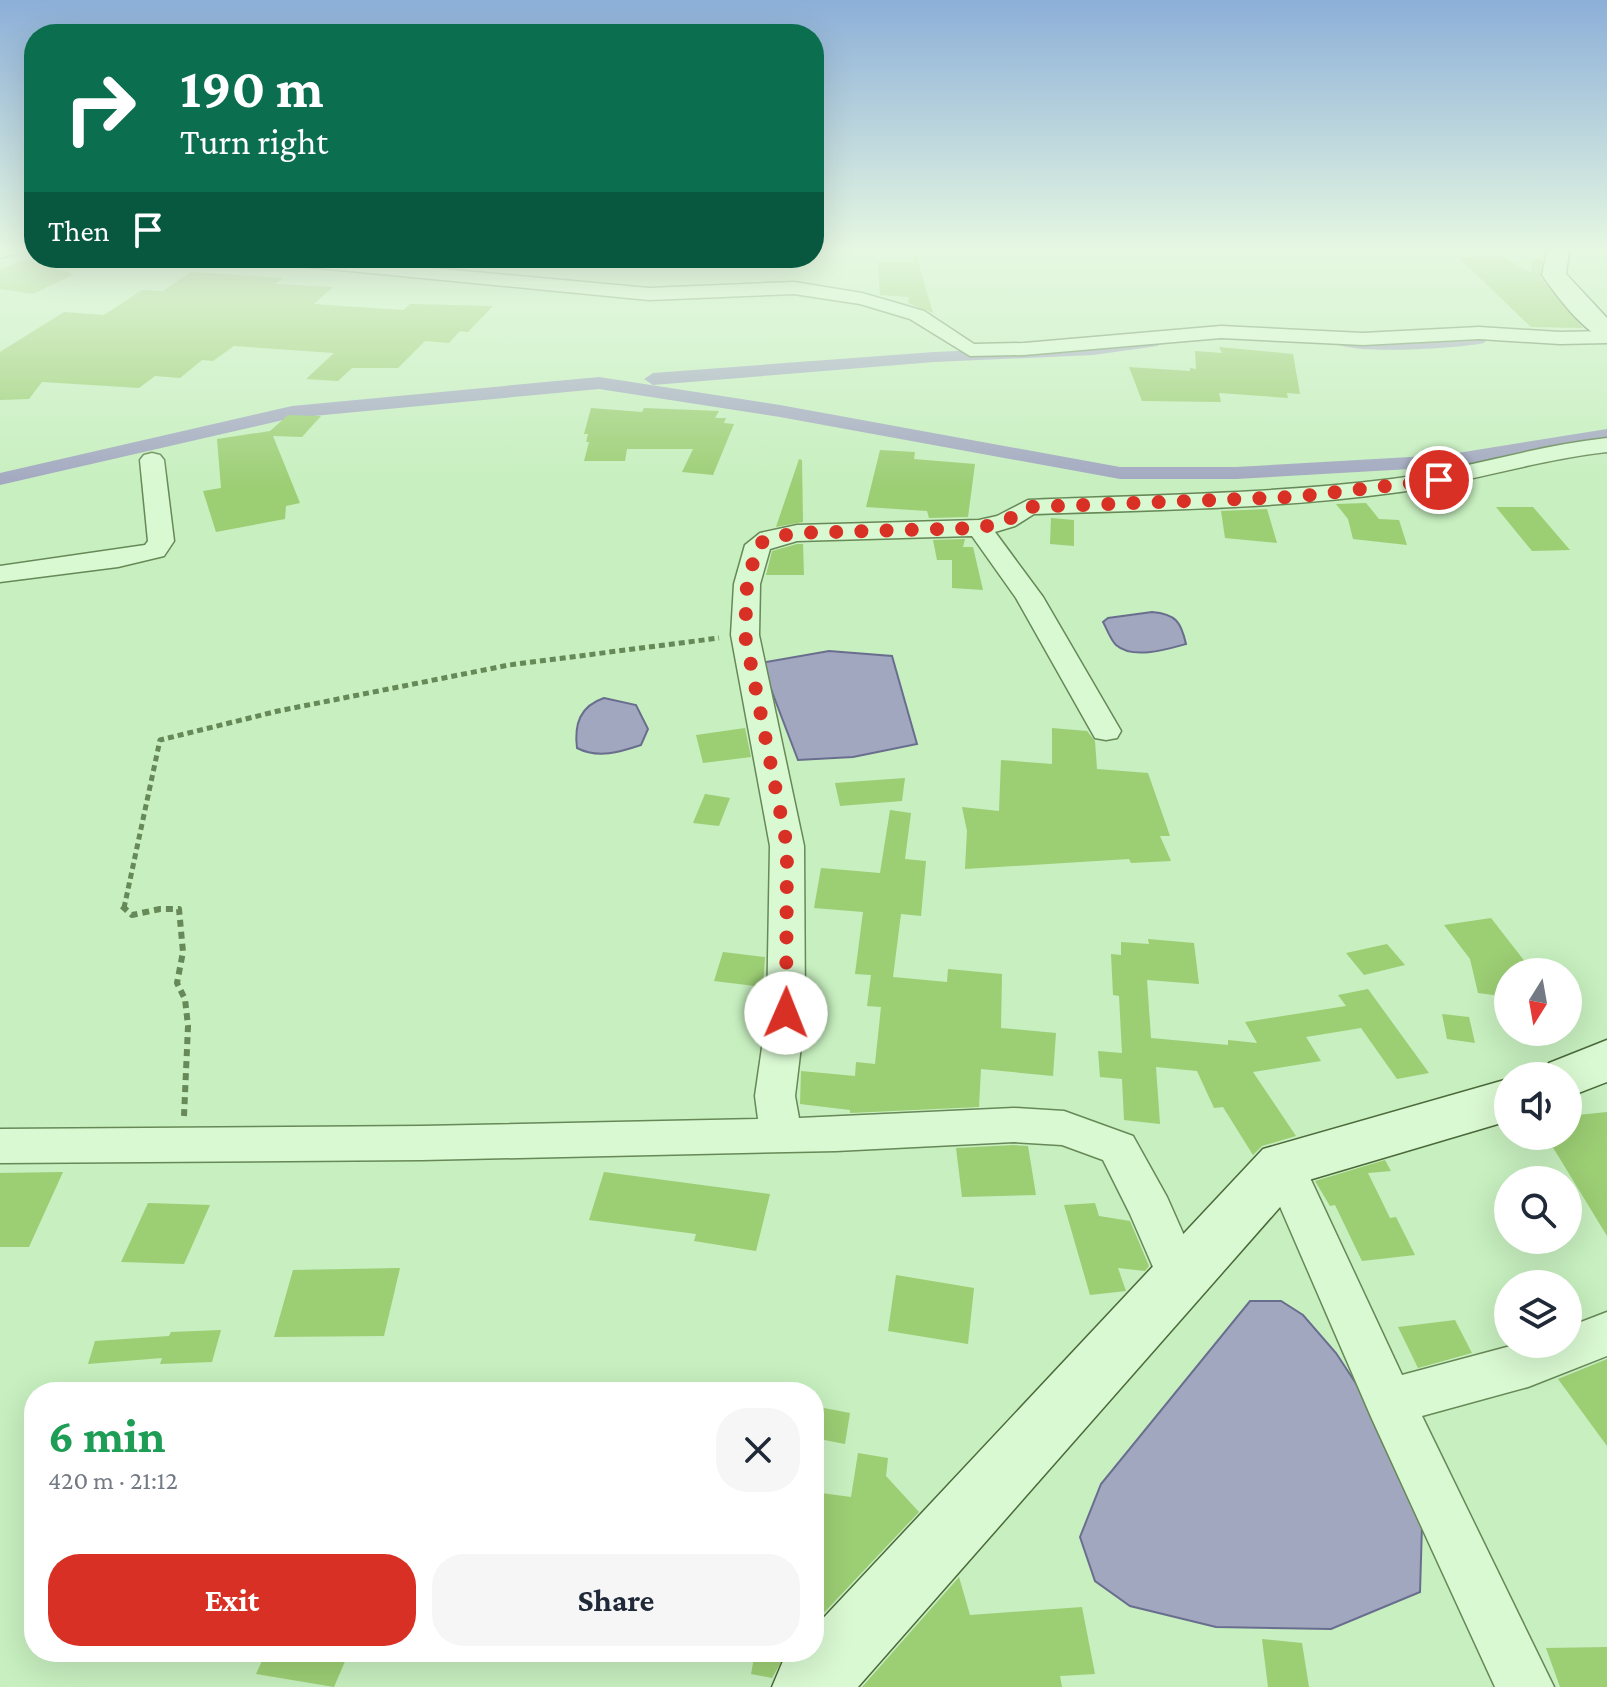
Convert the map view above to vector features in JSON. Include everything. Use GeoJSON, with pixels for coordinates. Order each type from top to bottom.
{"type":"FeatureCollection","features":[{"type":"Feature","properties":{"kind":"main road"},"geometry":{"type":"LineString","coordinates":[[1582,1071],[1607,1060]]}},
{"type":"Feature","properties":{"kind":"main road"},"geometry":{"type":"LineString","coordinates":[[809,1687],[1283,1165],[1494,1104]]}},
{"type":"Feature","properties":{"kind":"street"},"geometry":{"type":"LineString","coordinates":[[939,330],[970,350],[1024,349],[1221,332],[1363,339],[1479,333],[1560,338],[1607,334]]}},
{"type":"Feature","properties":{"kind":"street"},"geometry":{"type":"LineString","coordinates":[[781,1133],[775,1096],[786,1013],[787,846],[745,635],[747,584],[758,545],[769,538],[797,533],[979,528],[1006,521],[1028,507],[1308,495],[1439,480],[1500,463],[1607,445]]}},
{"type":"Feature","properties":{"kind":"street"},"geometry":{"type":"LineString","coordinates":[[0,574],[78,561],[135,557],[155,551],[161,541],[152,460]]}},
{"type":"Feature","properties":{"kind":"street"},"geometry":{"type":"LineString","coordinates":[[979,528],[1029,597],[1106,731]]}},
{"type":"Feature","properties":{"kind":"street"},"geometry":{"type":"LineString","coordinates":[[0,1146],[422,1143],[836,1134],[1014,1125],[1064,1128],[1118,1148],[1151,1210],[1179,1276]]}},
{"type":"Feature","properties":{"kind":"street"},"geometry":{"type":"LineString","coordinates":[[1283,1165],[1389,1402],[1525,1687]]}},
{"type":"Feature","properties":{"kind":"street"},"geometry":{"type":"LineString","coordinates":[[1389,1402],[1528,1364],[1607,1334]]}},
{"type":"Feature","properties":{"kind":"path"},"geometry":{"type":"LineString","coordinates":[[182,1145],[188,1026],[185,999],[177,983],[183,952],[179,909],[160,909],[132,915],[122,907],[160,740],[278,711],[509,665],[745,635]]}},
{"type":"Feature","properties":{"kind":"water"},"geometry":{"type":"Polygon","coordinates":[[[1152,612],[1176,620],[1186,644],[1151,652],[1132,652],[1116,645],[1103,622],[1108,618],[1152,612]]]}},
{"type":"Feature","properties":{"kind":"water"},"geometry":{"type":"Polygon","coordinates":[[[829,651],[892,656],[917,744],[853,757],[798,760],[761,663],[829,651]]]}},
{"type":"Feature","properties":{"kind":"water"},"geometry":{"type":"Polygon","coordinates":[[[604,698],[636,705],[648,729],[641,745],[601,754],[577,748],[580,717],[589,706],[604,698]]]}},
{"type":"Feature","properties":{"kind":"water"},"geometry":{"type":"Polygon","coordinates":[[[1250,1301],[1281,1301],[1303,1315],[1336,1353],[1395,1443],[1422,1525],[1420,1592],[1331,1629],[1216,1627],[1130,1606],[1095,1581],[1080,1537],[1101,1484],[1250,1301]]]}},
{"type":"Feature","properties":{"kind":"building"},"geometry":{"type":"Polygon","coordinates":[[[36,330],[470,330],[460,331],[449,343],[425,341],[398,368],[352,368],[338,381],[306,379],[334,353],[234,346],[213,361],[202,360],[180,378],[155,376],[139,388],[42,382],[29,399],[0,400],[0,352],[36,330]]]}},
{"type":"Feature","properties":{"kind":"building"},"geometry":{"type":"Polygon","coordinates":[[[1219,347],[1293,354],[1300,394],[1287,393],[1288,398],[1219,393],[1221,402],[1142,401],[1129,367],[1190,371],[1190,368],[1196,369],[1195,351],[1222,353],[1219,347]]]}},
{"type":"Feature","properties":{"kind":"building"},"geometry":{"type":"Polygon","coordinates":[[[591,408],[642,412],[644,408],[719,411],[715,418],[726,418],[724,423],[734,424],[713,475],[682,472],[693,449],[627,449],[625,461],[584,461],[589,442],[586,442],[588,434],[584,434],[591,408]]]}},
{"type":"Feature","properties":{"kind":"building"},"geometry":{"type":"Polygon","coordinates":[[[288,415],[321,416],[302,437],[273,436],[300,503],[286,506],[285,519],[216,532],[203,491],[221,488],[217,439],[270,431],[288,415]]]}},
{"type":"Feature","properties":{"kind":"building"},"geometry":{"type":"Polygon","coordinates":[[[880,450],[915,452],[914,459],[975,464],[968,517],[929,518],[927,511],[866,507],[880,450]]]}},
{"type":"Feature","properties":{"kind":"building"},"geometry":{"type":"Polygon","coordinates":[[[799,459],[802,460],[803,522],[776,527],[799,459]]]}},
{"type":"Feature","properties":{"kind":"building"},"geometry":{"type":"Polygon","coordinates":[[[1366,503],[1379,519],[1399,520],[1407,545],[1353,539],[1348,519],[1336,504],[1366,503]]]}},
{"type":"Feature","properties":{"kind":"building"},"geometry":{"type":"Polygon","coordinates":[[[1496,507],[1533,507],[1570,550],[1532,551],[1496,507]]]}},
{"type":"Feature","properties":{"kind":"building"},"geometry":{"type":"Polygon","coordinates":[[[1267,509],[1277,543],[1225,538],[1221,511],[1267,509]]]}},
{"type":"Feature","properties":{"kind":"building"},"geometry":{"type":"Polygon","coordinates":[[[1051,518],[1074,520],[1074,546],[1050,544],[1051,518]]]}},
{"type":"Feature","properties":{"kind":"building"},"geometry":{"type":"Polygon","coordinates":[[[965,539],[963,547],[973,547],[983,590],[952,588],[952,560],[937,560],[933,540],[965,539]]]}},
{"type":"Feature","properties":{"kind":"building"},"geometry":{"type":"Polygon","coordinates":[[[803,544],[804,575],[766,575],[772,551],[803,544]]]}},
{"type":"Feature","properties":{"kind":"building"},"geometry":{"type":"Polygon","coordinates":[[[745,728],[751,757],[703,763],[696,735],[745,728]]]}},
{"type":"Feature","properties":{"kind":"building"},"geometry":{"type":"Polygon","coordinates":[[[1052,728],[1087,731],[1095,741],[1097,769],[1148,773],[1170,836],[1160,836],[1171,861],[1131,863],[1129,859],[965,869],[967,831],[962,807],[999,811],[1001,760],[1052,764],[1052,728]]]}},
{"type":"Feature","properties":{"kind":"building"},"geometry":{"type":"Polygon","coordinates":[[[905,778],[902,801],[840,806],[835,783],[905,778]]]}},
{"type":"Feature","properties":{"kind":"building"},"geometry":{"type":"Polygon","coordinates":[[[705,794],[730,798],[719,826],[693,823],[705,794]]]}},
{"type":"Feature","properties":{"kind":"building"},"geometry":{"type":"Polygon","coordinates":[[[890,810],[911,813],[905,859],[926,861],[921,916],[901,914],[893,977],[947,982],[948,969],[1002,974],[1001,1028],[1056,1033],[1053,1076],[981,1069],[979,1107],[850,1113],[850,1110],[800,1104],[801,1071],[855,1076],[856,1062],[875,1064],[881,1007],[867,1006],[871,975],[855,974],[863,912],[814,908],[821,868],[880,873],[890,810]]]}},
{"type":"Feature","properties":{"kind":"building"},"geometry":{"type":"Polygon","coordinates":[[[1491,918],[1522,958],[1494,958],[1494,995],[1478,993],[1470,959],[1444,925],[1491,918]]]}},
{"type":"Feature","properties":{"kind":"building"},"geometry":{"type":"Polygon","coordinates":[[[1148,939],[1194,943],[1199,984],[1147,980],[1151,1038],[1228,1045],[1228,1040],[1257,1043],[1245,1022],[1346,1006],[1338,995],[1368,989],[1429,1073],[1397,1079],[1361,1028],[1306,1037],[1321,1061],[1253,1072],[1296,1136],[1262,1146],[1253,1155],[1223,1107],[1214,1108],[1197,1071],[1156,1067],[1160,1124],[1124,1120],[1122,1079],[1100,1077],[1098,1051],[1122,1053],[1119,996],[1113,995],[1111,954],[1121,955],[1121,942],[1149,944],[1148,939]]]}},
{"type":"Feature","properties":{"kind":"building"},"geometry":{"type":"Polygon","coordinates":[[[1387,944],[1405,965],[1364,975],[1346,953],[1387,944]]]}},
{"type":"Feature","properties":{"kind":"building"},"geometry":{"type":"Polygon","coordinates":[[[723,952],[765,957],[763,987],[714,981],[723,952]]]}},
{"type":"Feature","properties":{"kind":"building"},"geometry":{"type":"Polygon","coordinates":[[[1442,1014],[1469,1017],[1475,1043],[1447,1039],[1442,1014]]]}},
{"type":"Feature","properties":{"kind":"building"},"geometry":{"type":"Polygon","coordinates":[[[1607,1112],[1607,1236],[1582,1195],[1582,1166],[1564,1166],[1555,1150],[1582,1150],[1582,1115],[1607,1112]]]}},
{"type":"Feature","properties":{"kind":"building"},"geometry":{"type":"Polygon","coordinates":[[[1028,1146],[1036,1195],[962,1197],[956,1148],[1028,1146]]]}},
{"type":"Feature","properties":{"kind":"building"},"geometry":{"type":"Polygon","coordinates":[[[1385,1160],[1391,1171],[1368,1173],[1390,1218],[1396,1217],[1415,1255],[1362,1261],[1335,1205],[1330,1206],[1315,1181],[1385,1160]]]}},
{"type":"Feature","properties":{"kind":"building"},"geometry":{"type":"Polygon","coordinates":[[[63,1172],[29,1247],[0,1247],[0,1173],[63,1172]]]}},
{"type":"Feature","properties":{"kind":"building"},"geometry":{"type":"Polygon","coordinates":[[[604,1172],[770,1194],[756,1251],[694,1241],[696,1234],[589,1220],[604,1172]]]}},
{"type":"Feature","properties":{"kind":"building"},"geometry":{"type":"Polygon","coordinates":[[[148,1203],[210,1205],[184,1264],[121,1262],[148,1203]]]}},
{"type":"Feature","properties":{"kind":"building"},"geometry":{"type":"Polygon","coordinates":[[[1095,1203],[1099,1216],[1130,1221],[1149,1266],[1145,1271],[1118,1268],[1126,1291],[1090,1295],[1064,1205],[1095,1203]]]}},
{"type":"Feature","properties":{"kind":"building"},"geometry":{"type":"Polygon","coordinates":[[[400,1268],[384,1336],[274,1337],[293,1270],[400,1268]]]}},
{"type":"Feature","properties":{"kind":"building"},"geometry":{"type":"Polygon","coordinates":[[[896,1275],[974,1288],[968,1344],[888,1331],[896,1275]]]}},
{"type":"Feature","properties":{"kind":"building"},"geometry":{"type":"Polygon","coordinates":[[[1455,1320],[1472,1353],[1418,1368],[1398,1327],[1455,1320]]]}},
{"type":"Feature","properties":{"kind":"building"},"geometry":{"type":"Polygon","coordinates":[[[221,1330],[212,1362],[160,1364],[162,1358],[88,1364],[95,1341],[221,1330]]]}},
{"type":"Feature","properties":{"kind":"building"},"geometry":{"type":"Polygon","coordinates":[[[1607,1359],[1607,1446],[1558,1379],[1607,1359]]]}},
{"type":"Feature","properties":{"kind":"building"},"geometry":{"type":"Polygon","coordinates":[[[824,1408],[850,1413],[845,1444],[824,1440],[824,1408]]]}},
{"type":"Feature","properties":{"kind":"building"},"geometry":{"type":"Polygon","coordinates":[[[858,1453],[888,1458],[886,1476],[919,1512],[824,1613],[824,1493],[851,1497],[858,1453]]]}},
{"type":"Feature","properties":{"kind":"building"},"geometry":{"type":"Polygon","coordinates":[[[959,1577],[970,1615],[1082,1607],[1095,1674],[1060,1676],[1062,1687],[862,1687],[959,1577]]]}},
{"type":"Feature","properties":{"kind":"building"},"geometry":{"type":"Polygon","coordinates":[[[1262,1639],[1302,1643],[1309,1687],[1268,1687],[1262,1639]]]}},
{"type":"Feature","properties":{"kind":"building"},"geometry":{"type":"Polygon","coordinates":[[[1607,1647],[1607,1687],[1560,1687],[1546,1648],[1607,1647]]]}},
{"type":"Feature","properties":{"kind":"building"},"geometry":{"type":"Polygon","coordinates":[[[261,1662],[345,1662],[334,1687],[256,1674],[261,1662]]]}},
{"type":"Feature","properties":{"kind":"building"},"geometry":{"type":"Polygon","coordinates":[[[753,1662],[781,1662],[772,1678],[751,1674],[753,1662]]]}},
{"type":"Feature","properties":{"kind":"waterway"},"geometry":{"type":"LineString","coordinates":[[1343,342],[1398,345],[1478,339]]}},
{"type":"Feature","properties":{"kind":"waterway"},"geometry":{"type":"LineString","coordinates":[[653,379],[934,357],[1093,350],[1152,342]]}},
{"type":"Feature","properties":{"kind":"waterway"},"geometry":{"type":"LineString","coordinates":[[0,479],[292,412],[599,383],[780,411],[1120,473],[1236,473],[1445,461],[1607,435]]}},
{"type":"Feature","properties":{"kind":"route"},"geometry":{"type":"LineString","coordinates":[[786,1013],[787,846],[745,635],[747,584],[758,545],[769,538],[797,533],[979,528],[999,524],[1028,507],[1294,497],[1439,480]]}}]}
